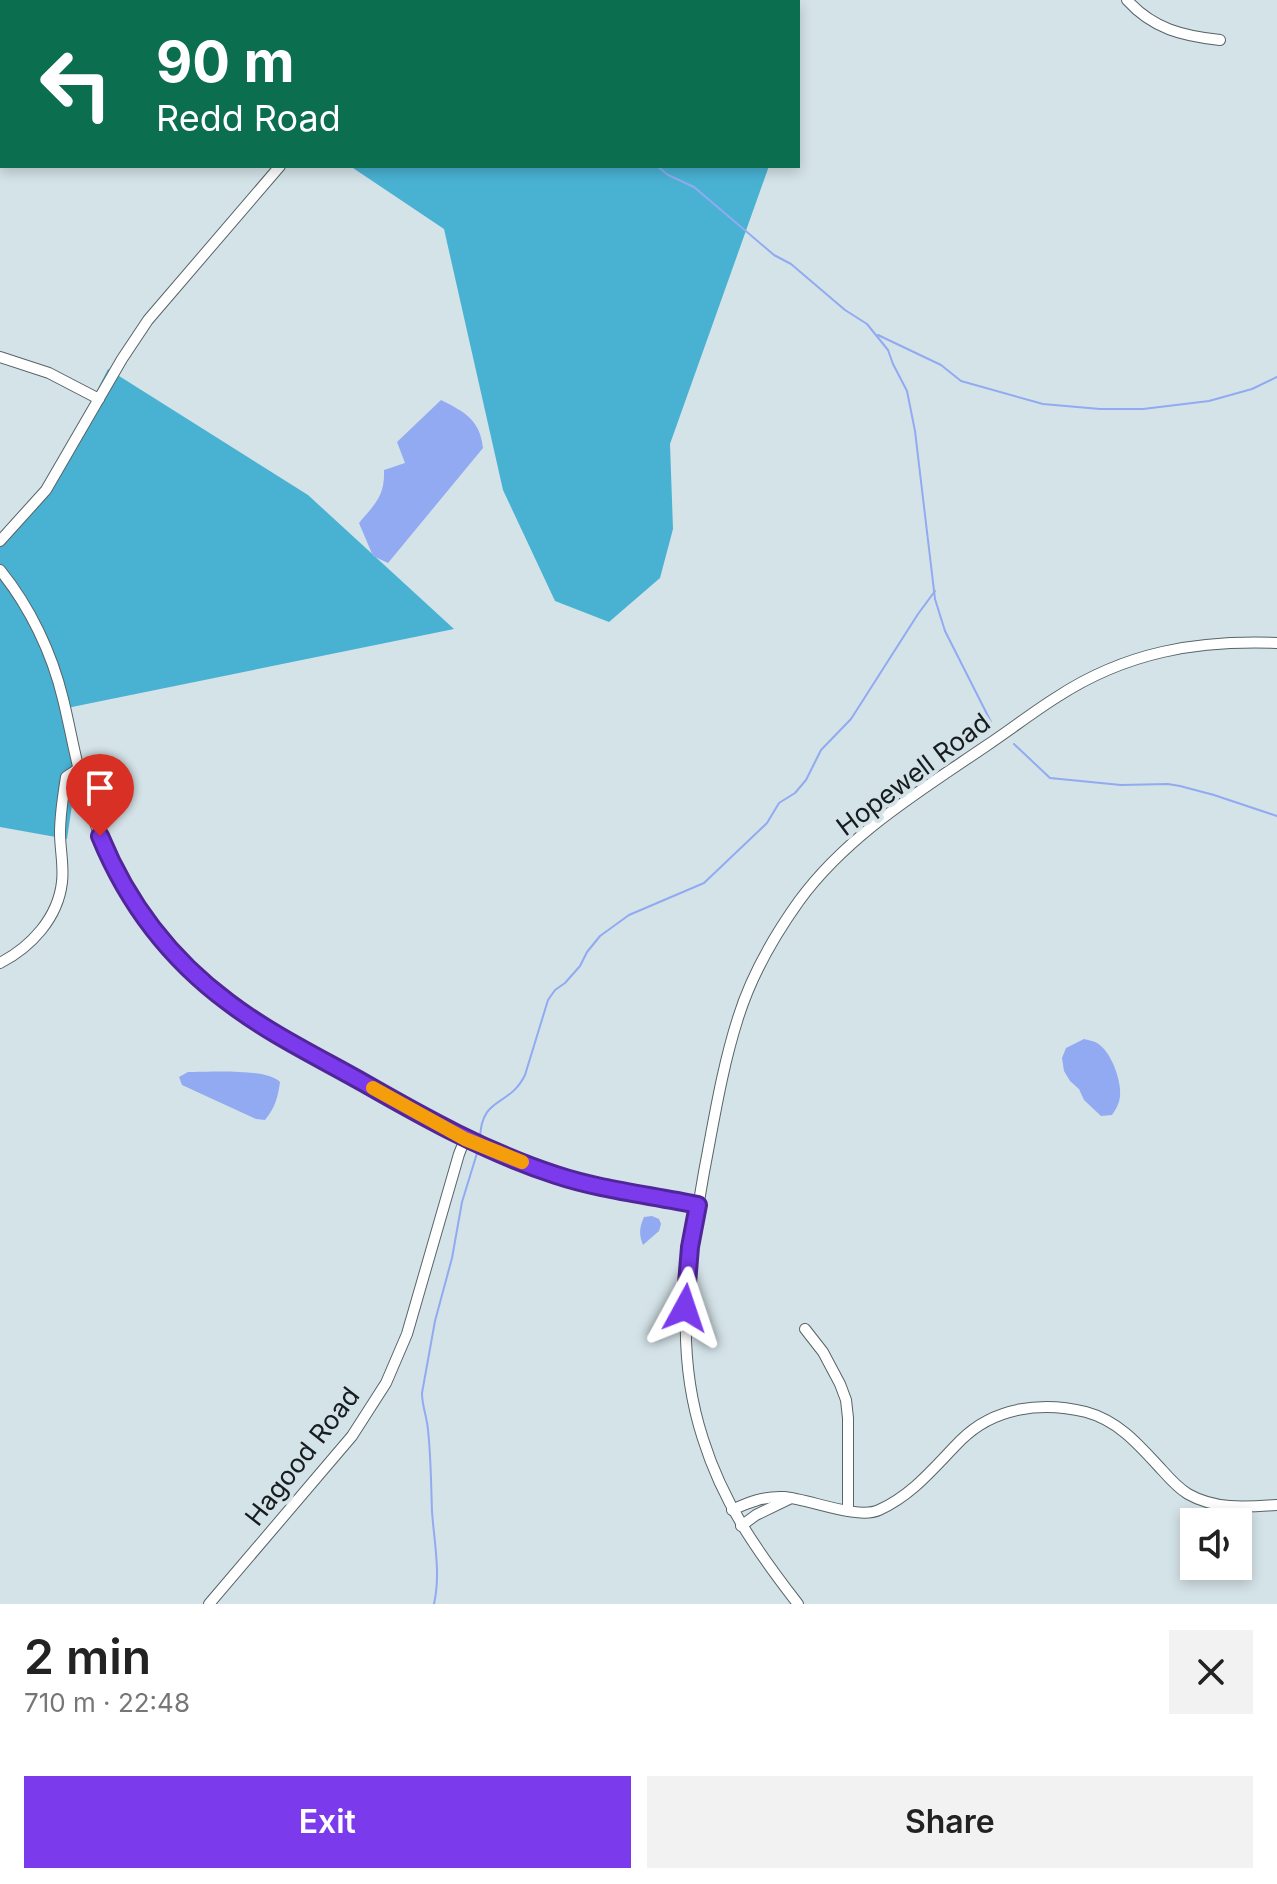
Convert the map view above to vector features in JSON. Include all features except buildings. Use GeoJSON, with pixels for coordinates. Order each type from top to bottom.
{"type":"FeatureCollection","features":[{"type":"Feature","properties":{"kind":"street"},"geometry":{"type":"LineString","coordinates":[[1127,0],[1148,19],[1169,31],[1220,40]]}},
{"type":"Feature","properties":{"kind":"street"},"geometry":{"type":"LineString","coordinates":[[0,541],[46,490],[148,320],[278,168]]}},
{"type":"Feature","properties":{"kind":"street"},"geometry":{"type":"LineString","coordinates":[[0,357],[49,373],[99,399]]}},
{"type":"Feature","properties":{"kind":"street"},"geometry":{"type":"LineString","coordinates":[[0,570],[21,600],[48,654],[63,700],[91,813],[109,858],[144,918],[191,971],[229,1003],[264,1026],[465,1139],[556,1175],[698,1205]]}},
{"type":"Feature","properties":{"kind":"street","name":"Hopewell Road"},"geometry":{"type":"LineString","coordinates":[[798,1604],[741,1526],[716,1476],[693,1404],[687,1364],[685,1308],[690,1247],[726,1059],[754,977],[800,900],[846,850],[924,787],[1059,695],[1094,676],[1165,651],[1199,644],[1277,643]]}},
{"type":"Feature","properties":{"kind":"street"},"geometry":{"type":"LineString","coordinates":[[0,963],[21,950],[38,934],[56,904],[62,881],[61,803],[66,777],[78,769]]}},
{"type":"Feature","properties":{"kind":"street","name":"Hagood Road"},"geometry":{"type":"LineString","coordinates":[[209,1604],[352,1436],[386,1383],[407,1334],[465,1139]]}},
{"type":"Feature","properties":{"kind":"street"},"geometry":{"type":"LineString","coordinates":[[805,1329],[823,1352],[846,1400],[848,1510]]}},
{"type":"Feature","properties":{"kind":"street"},"geometry":{"type":"LineString","coordinates":[[732,1510],[764,1498],[791,1498],[865,1513],[881,1509],[919,1485],[980,1424],[1008,1412],[1036,1407],[1081,1411],[1112,1423],[1134,1439],[1176,1486],[1201,1500],[1239,1508],[1277,1505]]}},
{"type":"Feature","properties":{"kind":"street"},"geometry":{"type":"LineString","coordinates":[[741,1526],[791,1498]]}},
{"type":"Feature","properties":{"kind":"shaded area"},"geometry":{"type":"Polygon","coordinates":[[[353,168],[768,168],[670,444],[673,529],[660,578],[609,622],[555,601],[503,490],[444,229],[353,168]]]}},
{"type":"Feature","properties":{"kind":"shaded area"},"geometry":{"type":"Polygon","coordinates":[[[108,369],[308,495],[454,629],[67,708],[77,771],[67,839],[0,827],[0,540],[55,473],[108,369]]]}},
{"type":"Feature","properties":{"kind":"shaded area"},"geometry":{"type":"Polygon","coordinates":[[[441,400],[470,418],[479,430],[483,448],[388,563],[373,556],[359,523],[381,493],[384,470],[405,463],[397,442],[441,400]]]}},
{"type":"Feature","properties":{"kind":"shaded area"},"geometry":{"type":"Polygon","coordinates":[[[1084,1039],[1102,1047],[1114,1067],[1120,1097],[1112,1115],[1101,1116],[1084,1100],[1064,1071],[1062,1058],[1066,1048],[1084,1039]]]}},
{"type":"Feature","properties":{"kind":"shaded area"},"geometry":{"type":"Polygon","coordinates":[[[188,1072],[237,1072],[263,1075],[280,1082],[277,1097],[265,1120],[256,1119],[182,1085],[179,1077],[188,1072]]]}},
{"type":"Feature","properties":{"kind":"shaded area"},"geometry":{"type":"Polygon","coordinates":[[[644,1217],[659,1219],[659,1231],[643,1245],[641,1225],[644,1217]]]}},
{"type":"Feature","properties":{"kind":"waterway"},"geometry":{"type":"LineString","coordinates":[[659,168],[694,187],[774,255],[791,264],[845,310],[867,324],[888,350],[907,391],[915,431],[935,599],[945,631],[991,722]]}},
{"type":"Feature","properties":{"kind":"waterway"},"geometry":{"type":"LineString","coordinates":[[878,335],[941,365],[961,381],[1043,404],[1143,409],[1209,401],[1252,389],[1277,377]]}},
{"type":"Feature","properties":{"kind":"waterway"},"geometry":{"type":"LineString","coordinates":[[480,1139],[485,1115],[511,1093],[525,1075],[548,1000],[555,990],[580,966],[600,936],[629,915],[704,883],[767,823],[779,803],[795,793],[806,780],[821,750],[851,719],[935,591]]}},
{"type":"Feature","properties":{"kind":"waterway"},"geometry":{"type":"LineString","coordinates":[[1014,744],[1050,778],[1121,785],[1180,786],[1277,816]]}},
{"type":"Feature","properties":{"kind":"waterway"},"geometry":{"type":"LineString","coordinates":[[434,1604],[436,1558],[429,1440],[422,1393],[462,1202],[478,1150]]}},
{"type":"Feature","properties":{"kind":"slow traffic"},"geometry":{"type":"LineString","coordinates":[[373,1088],[465,1139],[522,1162]]}},
{"type":"Feature","properties":{"kind":"route"},"geometry":{"type":"LineString","coordinates":[[100,836],[126,889],[167,947],[229,1003],[264,1026],[396,1102],[489,1149],[556,1175],[698,1205],[690,1247],[685,1308]]}}]}
